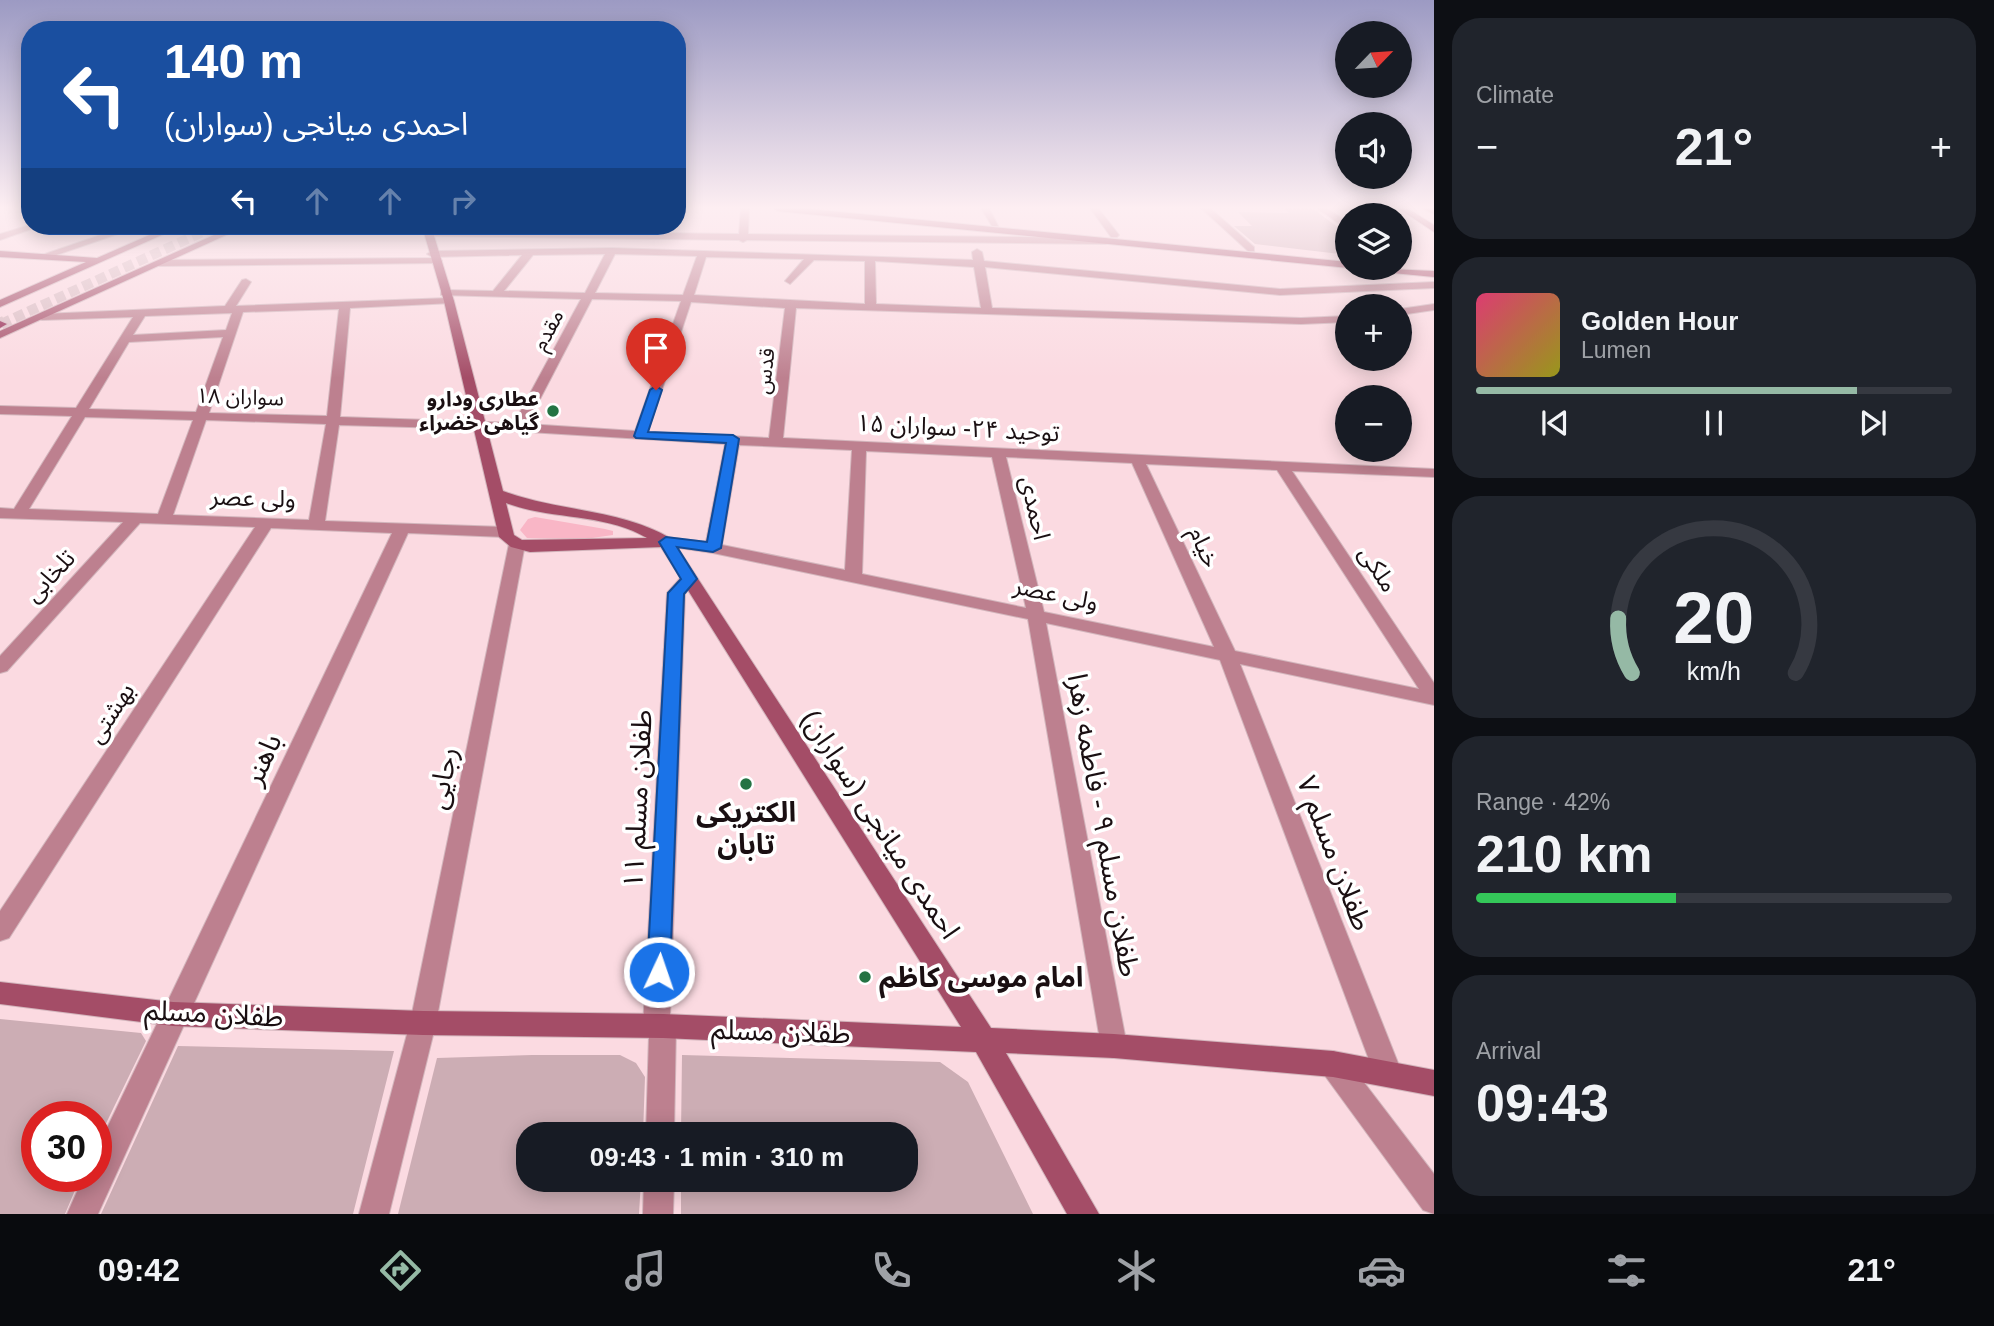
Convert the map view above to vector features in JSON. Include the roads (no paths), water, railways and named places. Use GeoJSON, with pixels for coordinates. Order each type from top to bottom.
{"type":"FeatureCollection","features":[{"type":"Feature","properties":{"kind":"street"},"geometry":{"type":"LineString","coordinates":[[1,303],[89,265]]}},
{"type":"Feature","properties":{"kind":"street"},"geometry":{"type":"LineString","coordinates":[[0,328],[41,317],[155,265]]}},
{"type":"Feature","properties":{"kind":"street"},"geometry":{"type":"LineString","coordinates":[[436,265],[510,538],[554,548],[666,542]]}},
{"type":"Feature","properties":{"kind":"street"},"geometry":{"type":"LineString","coordinates":[[497,293],[520,265]]}},
{"type":"Feature","properties":{"kind":"street","name":"مقدم"},"geometry":{"type":"LineString","coordinates":[[519,428],[605,265]]}},
{"type":"Feature","properties":{"kind":"street"},"geometry":{"type":"LineString","coordinates":[[640,436],[699,265]]}},
{"type":"Feature","properties":{"kind":"street"},"geometry":{"type":"LineString","coordinates":[[790,281],[804,265]]}},
{"type":"Feature","properties":{"kind":"street"},"geometry":{"type":"LineString","coordinates":[[870,265],[871,307]]}},
{"type":"Feature","properties":{"kind":"street"},"geometry":{"type":"LineString","coordinates":[[977,265],[987,310]]}},
{"type":"Feature","properties":{"kind":"street"},"geometry":{"type":"LineString","coordinates":[[994,265],[1280,292],[1344,292],[1434,285]]}},
{"type":"Feature","properties":{"kind":"street"},"geometry":{"type":"LineString","coordinates":[[1412,266],[1433,269]]}},
{"type":"Feature","properties":{"kind":"street"},"geometry":{"type":"LineString","coordinates":[[1412,269],[1433,269]]}},
{"type":"Feature","properties":{"kind":"street"},"geometry":{"type":"LineString","coordinates":[[164,519],[232,332],[234,309],[246,282]]}},
{"type":"Feature","properties":{"kind":"street"},"geometry":{"type":"LineString","coordinates":[[41,317],[345,305],[497,293],[687,298],[792,305],[1301,321],[1335,320]]}},
{"type":"Feature","properties":{"kind":"street"},"geometry":{"type":"LineString","coordinates":[[316,525],[334,420],[345,305]]}},
{"type":"Feature","properties":{"kind":"street","name":"قدس"},"geometry":{"type":"LineString","coordinates":[[776,441],[792,305]]}},
{"type":"Feature","properties":{"kind":"street"},"geometry":{"type":"LineString","coordinates":[[1412,310],[1434,307]]}},
{"type":"Feature","properties":{"kind":"street"},"geometry":{"type":"LineString","coordinates":[[19,514],[141,313]]}},
{"type":"Feature","properties":{"kind":"street"},"geometry":{"type":"LineString","coordinates":[[125,339],[232,332]]}},
{"type":"Feature","properties":{"kind":"street","name":"سواران ۱۸"},"geometry":{"type":"LineString","coordinates":[[0,410],[480,425]]}},
{"type":"Feature","properties":{"kind":"street","name":"توحید ۲۴- سواران ۱۵"},"geometry":{"type":"LineString","coordinates":[[480,425],[640,436],[1432,475]]}},
{"type":"Feature","properties":{"kind":"street"},"geometry":{"type":"LineString","coordinates":[[713,548],[733,439]]}},
{"type":"Feature","properties":{"kind":"street"},"geometry":{"type":"LineString","coordinates":[[853,577],[859,447]]}},
{"type":"Feature","properties":{"kind":"street","name":"احمدی"},"geometry":{"type":"LineString","coordinates":[[999,452],[1036,615]]}},
{"type":"Feature","properties":{"kind":"street","name":"خیام"},"geometry":{"type":"LineString","coordinates":[[1137,459],[1227,655]]}},
{"type":"Feature","properties":{"kind":"street","name":"ملکی"},"geometry":{"type":"LineString","coordinates":[[1282,466],[1434,698]]}},
{"type":"Feature","properties":{"kind":"street"},"geometry":{"type":"LineString","coordinates":[[497,494],[530,507],[628,521],[648,529],[666,542]]}},
{"type":"Feature","properties":{"kind":"street","name":"ولی عصر"},"geometry":{"type":"LineString","coordinates":[[0,513],[402,528],[510,538]]}},
{"type":"Feature","properties":{"kind":"street","name":"تلخابی"},"geometry":{"type":"LineString","coordinates":[[0,667],[136,518]]}},
{"type":"Feature","properties":{"kind":"street","name":"بهشتی"},"geometry":{"type":"LineString","coordinates":[[0,931],[266,523]]}},
{"type":"Feature","properties":{"kind":"street","name":"باهنر"},"geometry":{"type":"LineString","coordinates":[[82,1214],[402,528]]}},
{"type":"Feature","properties":{"kind":"street","name":"رجایی"},"geometry":{"type":"LineString","coordinates":[[374,1214],[423,1023],[510,538]]}},
{"type":"Feature","properties":{"kind":"street","name":"ولی عصر"},"geometry":{"type":"LineString","coordinates":[[666,542],[713,548],[1434,698]]}},
{"type":"Feature","properties":{"kind":"street","name":"احمدی میانجی (سواران)"},"geometry":{"type":"LineString","coordinates":[[666,542],[983,1039],[1084,1214]]}},
{"type":"Feature","properties":{"kind":"street","name":"طفلان مسلم ۱۱"},"geometry":{"type":"LineString","coordinates":[[660,1122],[659,1026],[676,593],[690,579]]}},
{"type":"Feature","properties":{"kind":"street","name":"طفلان مسلم ۹ - فاطمه زهرا"},"geometry":{"type":"LineString","coordinates":[[1036,615],[1114,1046]]}},
{"type":"Feature","properties":{"kind":"street","name":"طفلان مسلم ۷"},"geometry":{"type":"LineString","coordinates":[[1227,655],[1388,1073]]}},
{"type":"Feature","properties":{"kind":"street","name":"طفلان مسلم"},"geometry":{"type":"LineString","coordinates":[[0,993],[173,1014],[423,1023],[659,1026],[1114,1046],[1334,1064],[1434,1083]]}},
{"type":"Feature","properties":{"kind":"street"},"geometry":{"type":"LineString","coordinates":[[1334,1064],[1434,1199]]}},
{"type":"Feature","properties":{"kind":"street"},"geometry":{"type":"LineString","coordinates":[[658,1214],[659,1192]]}},
{"type":"Feature","properties":{"kind":"tunnel"},"geometry":{"type":"LineString","coordinates":[[5,322],[1,324],[131,265]]}},
{"type":"Feature","properties":{"kind":"place","name":"عطاری ودارو گیاهی خضراء"},"geometry":{"type":"Point","coordinates":[553,411]}},
{"type":"Feature","properties":{"kind":"place","name":"الکتریکی تابان"},"geometry":{"type":"Point","coordinates":[746,784]}},
{"type":"Feature","properties":{"kind":"place","name":"امام موسی کاظم"},"geometry":{"type":"Point","coordinates":[865,977]}}]}
